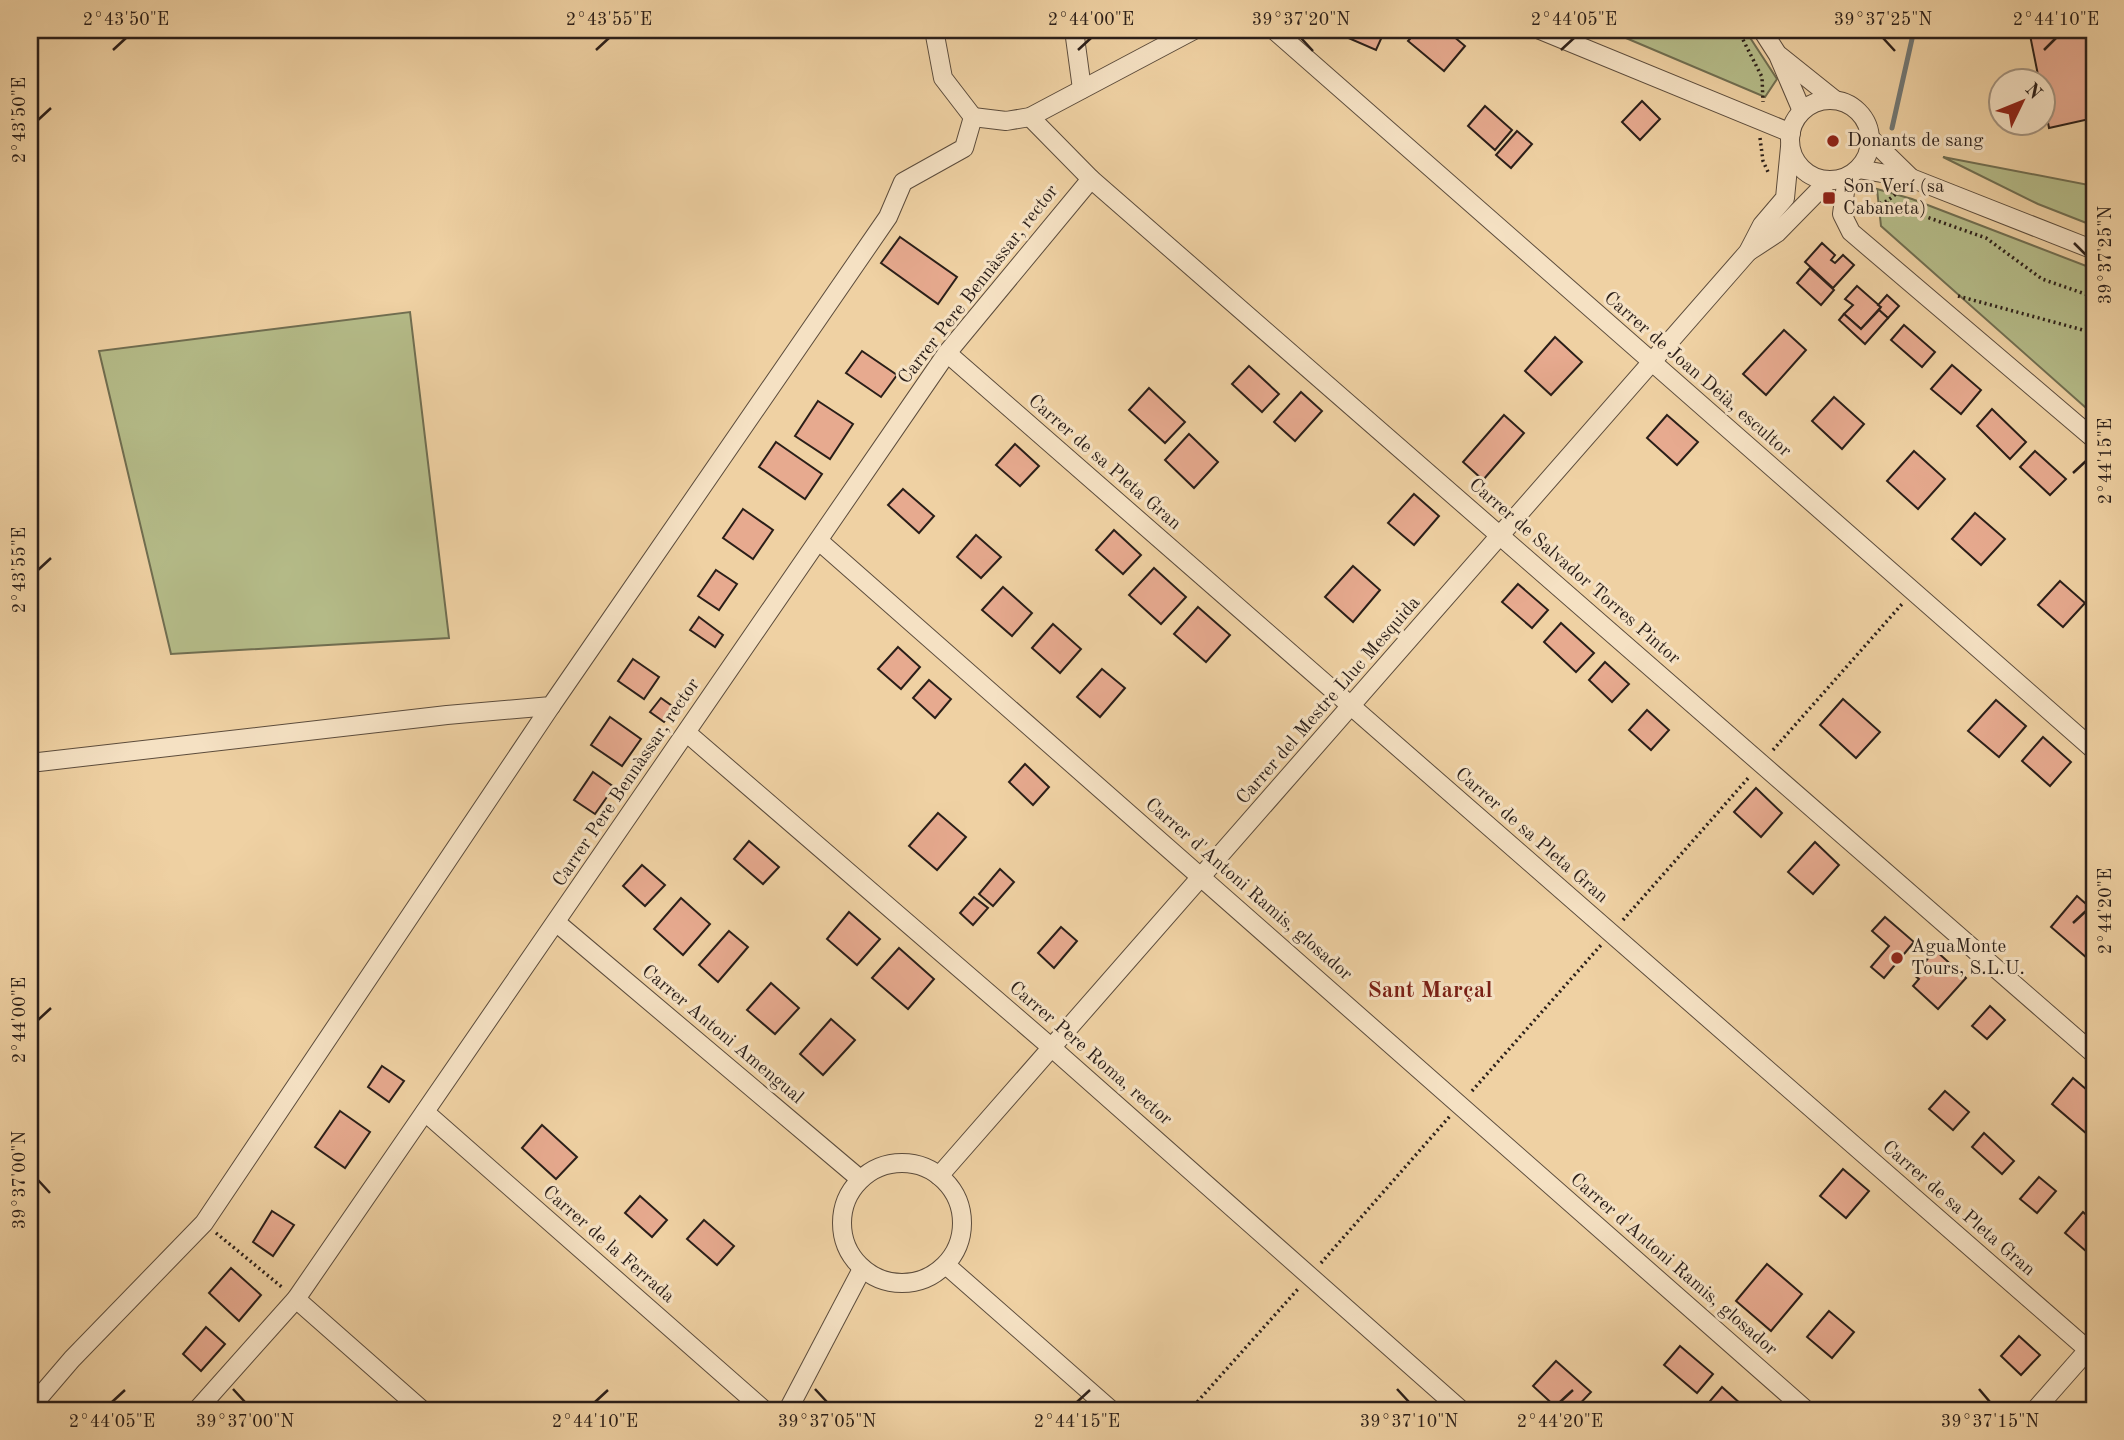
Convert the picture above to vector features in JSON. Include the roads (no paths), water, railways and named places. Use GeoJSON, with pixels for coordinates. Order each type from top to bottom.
{"type":"FeatureCollection","features":[{"type":"Feature","properties":{"kind":"street"},"geometry":{"type":"LineString","coordinates":[[934,30],[943,78],[973,117],[1006,121],[1030,117],[1194,30]]}},
{"type":"Feature","properties":{"kind":"street"},"geometry":{"type":"LineString","coordinates":[[1074,30],[1082,89]]}},
{"type":"Feature","properties":{"kind":"street","name":"Carrer de Joan Deià, escultor"},"geometry":{"type":"LineString","coordinates":[[1274,30],[2094,750]]}},
{"type":"Feature","properties":{"kind":"street"},"geometry":{"type":"LineString","coordinates":[[1540,30],[1791,140]]}},
{"type":"Feature","properties":{"kind":"street"},"geometry":{"type":"LineString","coordinates":[[1762,30],[1778,55],[1802,111]]}},
{"type":"Feature","properties":{"kind":"street"},"geometry":{"type":"LineString","coordinates":[[1778,55],[1835,100],[1856,109],[1868,127],[1871,139],[1869,150],[1853,173],[1842,214],[1851,232],[2094,439]]}},
{"type":"Feature","properties":{"kind":"street"},"geometry":{"type":"LineString","coordinates":[[1835,100],[1812,104],[1802,111],[1795,121],[1791,140],[1795,160],[1804,170],[1816,177],[1829,180],[1853,173],[1911,178],[2094,250]]}},
{"type":"Feature","properties":{"kind":"street"},"geometry":{"type":"LineString","coordinates":[[30,1408],[72,1359],[204,1223],[551,706],[888,217],[903,181],[964,148],[973,117]]}},
{"type":"Feature","properties":{"kind":"street","name":"Carrer de Salvador Torres Pintor"},"geometry":{"type":"LineString","coordinates":[[1030,117],[1091,179],[2094,1054]]}},
{"type":"Feature","properties":{"kind":"street"},"geometry":{"type":"LineString","coordinates":[[1871,139],[1911,178]]}},
{"type":"Feature","properties":{"kind":"street","name":"Carrer del Mestre Lluc Mesquida"},"geometry":{"type":"LineString","coordinates":[[939,1176],[1748,252],[1762,225],[1785,198],[1791,140]]}},
{"type":"Feature","properties":{"kind":"street","name":"Carrer Pere Bennàssar, rector"},"geometry":{"type":"LineString","coordinates":[[197,1410],[296,1299],[947,354],[1091,179]]}},
{"type":"Feature","properties":{"kind":"street","name":"Carrer del Mestre Lluc Mesquida"},"geometry":{"type":"LineString","coordinates":[[1748,252],[1777,233],[1829,180]]}},
{"type":"Feature","properties":{"kind":"street","name":"Carrer de sa Pleta Gran"},"geometry":{"type":"LineString","coordinates":[[947,354],[2092,1349]]}},
{"type":"Feature","properties":{"kind":"street","name":"Carrer d'Antoni Ramis, glosador"},"geometry":{"type":"LineString","coordinates":[[819,541],[1806,1410]]}},
{"type":"Feature","properties":{"kind":"street"},"geometry":{"type":"LineString","coordinates":[[30,763],[447,715],[551,706]]}},
{"type":"Feature","properties":{"kind":"street","name":"Carrer Pere Roma, rector"},"geometry":{"type":"LineString","coordinates":[[687,733],[1052,1048],[1461,1410]]}},
{"type":"Feature","properties":{"kind":"street","name":"Carrer Antoni Amengual"},"geometry":{"type":"LineString","coordinates":[[557,923],[860,1179]]}},
{"type":"Feature","properties":{"kind":"street","name":"Carrer de la Ferrada"},"geometry":{"type":"LineString","coordinates":[[425,1112],[764,1410]]}},
{"type":"Feature","properties":{"kind":"street"},"geometry":{"type":"LineString","coordinates":[[908,1163],[925,1167],[939,1176],[953,1191],[961,1209],[962,1229],[957,1249],[946,1265],[923,1280],[895,1284],[877,1279],[862,1269],[845,1244],[841,1214],[848,1195],[860,1179],[882,1166],[908,1163]]}},
{"type":"Feature","properties":{"kind":"street"},"geometry":{"type":"LineString","coordinates":[[946,1265],[1111,1410]]}},
{"type":"Feature","properties":{"kind":"street"},"geometry":{"type":"LineString","coordinates":[[788,1410],[862,1269]]}},
{"type":"Feature","properties":{"kind":"street"},"geometry":{"type":"LineString","coordinates":[[296,1299],[422,1410]]}},
{"type":"Feature","properties":{"kind":"street"},"geometry":{"type":"LineString","coordinates":[[2035,1410],[2092,1349]]}},
{"type":"Feature","properties":{"kind":"waterway"},"geometry":{"type":"LineString","coordinates":[[1892,128],[1914,30]]}},
{"type":"Feature","properties":{"kind":"place","name":"Donants de sang"},"geometry":{"type":"Point","coordinates":[1833,141]}},
{"type":"Feature","properties":{"kind":"place","name":"Son Verí (sa Cabaneta)"},"geometry":{"type":"Point","coordinates":[1829,198]}},
{"type":"Feature","properties":{"kind":"place","name":"AguaMonte Tours, S.L.U."},"geometry":{"type":"Point","coordinates":[1897,958]}},
{"type":"Feature","properties":{"kind":"district","name":"Sant Marçal"},"geometry":{"type":"Point","coordinates":[1430,990]}}]}
